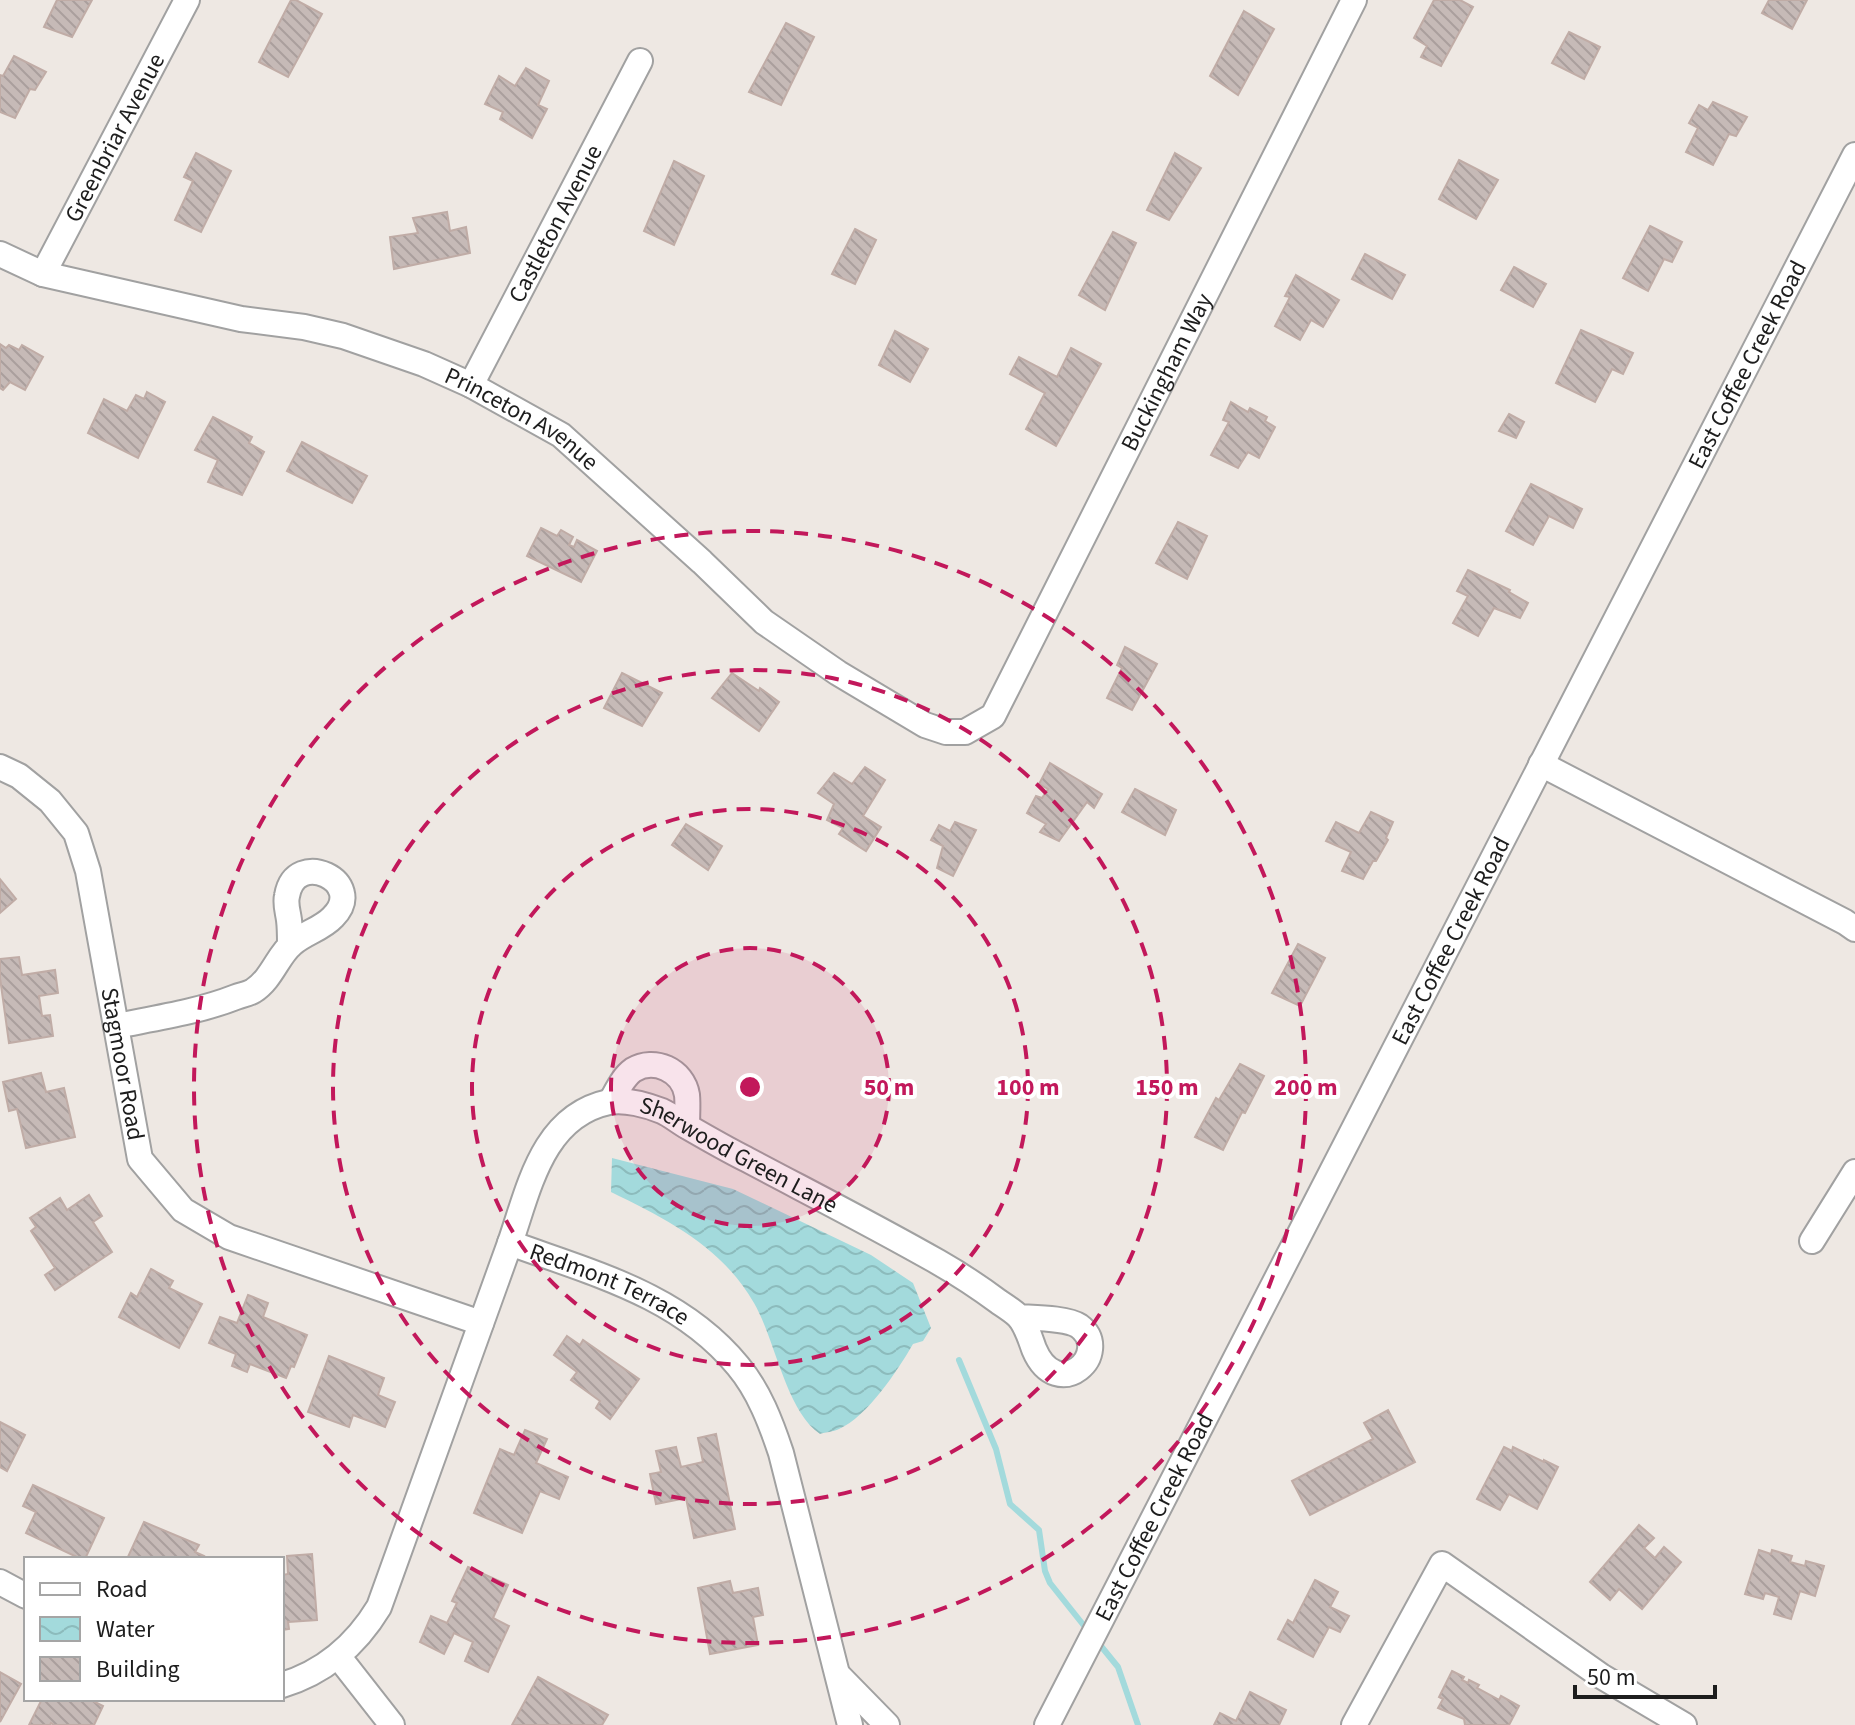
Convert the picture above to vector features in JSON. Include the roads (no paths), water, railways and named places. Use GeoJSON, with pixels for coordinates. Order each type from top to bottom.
{"type":"FeatureCollection","features":[{"type":"Feature","properties":{"kind":"street","name":"Greenbriar Avenue"},"geometry":{"type":"LineString","coordinates":[[43,274],[187,0]]}},
{"type":"Feature","properties":{"kind":"street","name":"Buckingham Way"},"geometry":{"type":"LineString","coordinates":[[965,732],[993,716],[1354,0]]}},
{"type":"Feature","properties":{"kind":"street","name":"Castleton Avenue"},"geometry":{"type":"LineString","coordinates":[[471,385],[640,61]]}},
{"type":"Feature","properties":{"kind":"street","name":"East Coffee Creek Road"},"geometry":{"type":"LineString","coordinates":[[1047,1725],[1855,155]]}},
{"type":"Feature","properties":{"kind":"street","name":"Princeton Avenue"},"geometry":{"type":"LineString","coordinates":[[0,254],[43,274],[241,319],[304,327],[343,336],[424,364],[471,385],[561,435],[764,622],[787,639],[925,725],[946,732],[965,732]]}},
{"type":"Feature","properties":{"kind":"street"},"geometry":{"type":"LineString","coordinates":[[1541,764],[1855,929]]}},
{"type":"Feature","properties":{"kind":"street","name":"Stagmoor Road"},"geometry":{"type":"LineString","coordinates":[[0,767],[19,776],[50,801],[76,833],[88,871],[140,1159],[183,1210],[229,1237],[481,1323]]}},
{"type":"Feature","properties":{"kind":"street"},"geometry":{"type":"LineString","coordinates":[[116,1026],[215,1005],[254,990],[274,971],[290,945]]}},
{"type":"Feature","properties":{"kind":"street"},"geometry":{"type":"LineString","coordinates":[[611,1101],[632,1071],[656,1064],[667,1068],[684,1086],[687,1126]]}},
{"type":"Feature","properties":{"kind":"street","name":"Sherwood Green Lane"},"geometry":{"type":"LineString","coordinates":[[510,1243],[537,1166],[554,1136],[592,1107],[611,1101],[648,1106],[880,1228],[970,1281],[1019,1317]]}},
{"type":"Feature","properties":{"kind":"street"},"geometry":{"type":"LineString","coordinates":[[1812,1241],[1855,1172]]}},
{"type":"Feature","properties":{"kind":"street","name":"Redmont Terrace"},"geometry":{"type":"LineString","coordinates":[[284,1684],[304,1678],[338,1656],[367,1627],[379,1607],[510,1243],[633,1287],[661,1302],[689,1319],[740,1367],[772,1425],[781,1453],[850,1725]]}},
{"type":"Feature","properties":{"kind":"street"},"geometry":{"type":"LineString","coordinates":[[1354,1725],[1442,1564],[1601,1676],[1684,1725]]}},
{"type":"Feature","properties":{"kind":"street"},"geometry":{"type":"LineString","coordinates":[[0,1582],[24,1595]]}},
{"type":"Feature","properties":{"kind":"street"},"geometry":{"type":"LineString","coordinates":[[338,1656],[392,1725]]}},
{"type":"Feature","properties":{"kind":"street"},"geometry":{"type":"LineString","coordinates":[[835,1673],[887,1725]]}},
{"type":"Feature","properties":{"kind":"water"},"geometry":{"type":"Polygon","coordinates":[[[612,1158],[733,1189],[871,1255],[913,1283],[931,1328],[923,1341],[913,1344],[871,1404],[850,1423],[820,1434],[798,1409],[761,1318],[741,1283],[692,1237],[611,1192],[612,1158]]]}},
{"type":"Feature","properties":{"kind":"waterway"},"geometry":{"type":"LineString","coordinates":[[959,1360],[996,1449],[1010,1504],[1039,1530],[1045,1571],[1050,1583],[1089,1632]]}},
{"type":"Feature","properties":{"kind":"waterway"},"geometry":{"type":"LineString","coordinates":[[1096,1640],[1118,1667],[1138,1725]]}}]}
